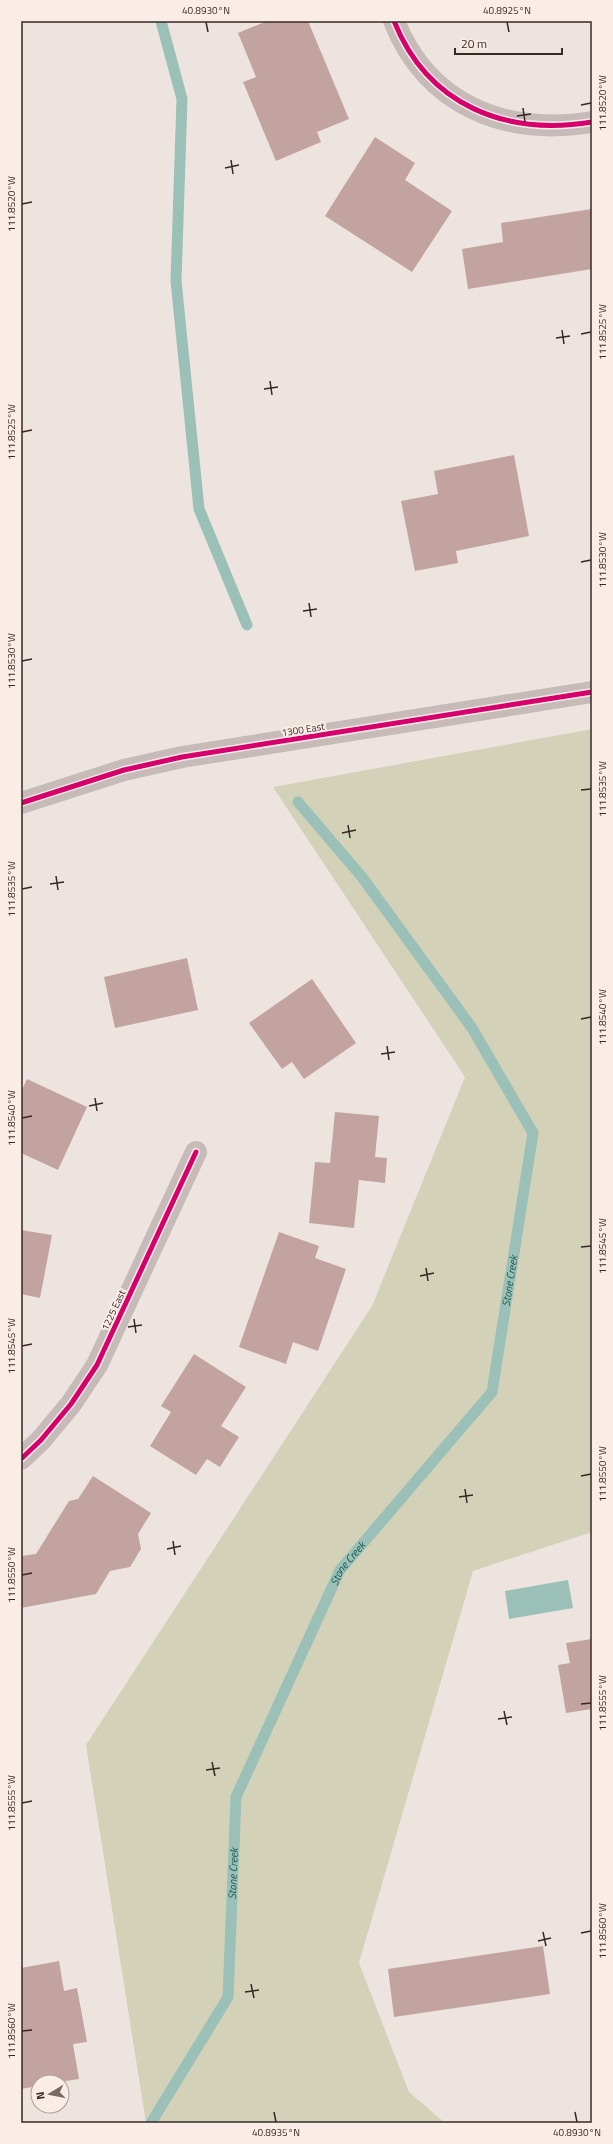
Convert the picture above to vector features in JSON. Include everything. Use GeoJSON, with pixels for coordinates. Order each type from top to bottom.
{"type":"FeatureCollection","features":[{"type":"Feature","properties":{"kind":"street"},"geometry":{"type":"LineString","coordinates":[[394,21],[409,51],[422,68],[436,83],[471,107],[490,116],[532,126],[554,126],[592,122]]}},
{"type":"Feature","properties":{"kind":"street","name":"1300 East"},"geometry":{"type":"LineString","coordinates":[[21,803],[124,770],[182,757],[592,692]]}},
{"type":"Feature","properties":{"kind":"street","name":"1225 East"},"geometry":{"type":"LineString","coordinates":[[21,1459],[41,1440],[71,1404],[97,1365],[196,1152]]}},
{"type":"Feature","properties":{"kind":"green space"},"geometry":{"type":"Polygon","coordinates":[[[592,729],[592,1532],[473,1571],[359,1963],[409,2092],[445,2123],[146,2123],[86,1745],[372,1306],[465,1077],[273,787],[592,729]]]}},
{"type":"Feature","properties":{"kind":"water"},"geometry":{"type":"Polygon","coordinates":[[[568,1580],[573,1608],[509,1619],[505,1591],[568,1580]]]}},
{"type":"Feature","properties":{"kind":"building"},"geometry":{"type":"Polygon","coordinates":[[[267,21],[308,21],[349,119],[317,132],[321,142],[276,161],[243,82],[256,77],[238,33],[267,21]]]}},
{"type":"Feature","properties":{"kind":"building"},"geometry":{"type":"Polygon","coordinates":[[[375,137],[415,163],[405,180],[452,211],[412,272],[325,216],[375,137]]]}},
{"type":"Feature","properties":{"kind":"building"},"geometry":{"type":"Polygon","coordinates":[[[592,209],[592,269],[468,289],[462,249],[503,242],[501,223],[592,209]]]}},
{"type":"Feature","properties":{"kind":"building"},"geometry":{"type":"Polygon","coordinates":[[[514,455],[529,536],[456,551],[458,563],[415,571],[401,501],[438,494],[434,471],[514,455]]]}},
{"type":"Feature","properties":{"kind":"building"},"geometry":{"type":"Polygon","coordinates":[[[187,958],[198,1010],[115,1028],[104,977],[187,958]]]}},
{"type":"Feature","properties":{"kind":"building"},"geometry":{"type":"Polygon","coordinates":[[[312,979],[356,1043],[304,1079],[292,1062],[282,1069],[249,1023],[312,979]]]}},
{"type":"Feature","properties":{"kind":"building"},"geometry":{"type":"Polygon","coordinates":[[[27,1079],[87,1107],[58,1170],[21,1153],[21,1092],[27,1079]]]}},
{"type":"Feature","properties":{"kind":"building"},"geometry":{"type":"Polygon","coordinates":[[[335,1112],[379,1116],[375,1157],[387,1158],[385,1183],[359,1180],[354,1228],[309,1223],[315,1162],[330,1163],[335,1112]]]}},
{"type":"Feature","properties":{"kind":"building"},"geometry":{"type":"Polygon","coordinates":[[[21,1230],[52,1235],[40,1298],[21,1294],[21,1230]]]}},
{"type":"Feature","properties":{"kind":"building"},"geometry":{"type":"Polygon","coordinates":[[[279,1232],[319,1246],[315,1258],[346,1269],[318,1351],[293,1342],[286,1364],[239,1347],[279,1232]]]}},
{"type":"Feature","properties":{"kind":"building"},"geometry":{"type":"Polygon","coordinates":[[[194,1354],[246,1387],[221,1426],[239,1437],[220,1467],[207,1459],[196,1475],[150,1446],[171,1412],[161,1406],[194,1354]]]}},
{"type":"Feature","properties":{"kind":"building"},"geometry":{"type":"Polygon","coordinates":[[[93,1476],[151,1513],[138,1534],[141,1549],[130,1567],[110,1571],[96,1594],[21,1608],[21,1556],[36,1554],[69,1501],[78,1499],[93,1476]]]}},
{"type":"Feature","properties":{"kind":"building"},"geometry":{"type":"Polygon","coordinates":[[[592,1639],[592,1709],[566,1713],[558,1665],[570,1663],[566,1643],[592,1639]]]}},
{"type":"Feature","properties":{"kind":"building"},"geometry":{"type":"Polygon","coordinates":[[[543,1946],[550,1994],[394,2017],[388,1969],[543,1946]]]}},
{"type":"Feature","properties":{"kind":"building"},"geometry":{"type":"Polygon","coordinates":[[[59,1961],[64,1991],[77,1988],[87,2042],[73,2044],[79,2079],[70,2080],[70,2074],[30,2074],[30,2087],[21,2089],[21,1968],[59,1961]]]}},
{"type":"Feature","properties":{"kind":"waterway"},"geometry":{"type":"LineString","coordinates":[[161,21],[182,99],[176,281],[199,509],[247,625]]}},
{"type":"Feature","properties":{"kind":"waterway","name":"Stone Creek"},"geometry":{"type":"LineString","coordinates":[[151,2123],[228,1997],[236,1797],[340,1570],[492,1392],[533,1133],[472,1028],[362,877],[298,802]]}},
{"type":"Feature","properties":{"kind":"cycle path"},"geometry":{"type":"LineString","coordinates":[[394,21],[409,50],[427,75],[449,94],[474,109],[501,119],[530,124],[560,125],[592,122]]}},
{"type":"Feature","properties":{"kind":"cycle path"},"geometry":{"type":"LineString","coordinates":[[21,803],[124,770],[182,757],[592,692]]}},
{"type":"Feature","properties":{"kind":"cycle path"},"geometry":{"type":"LineString","coordinates":[[21,1459],[41,1440],[71,1404],[97,1365],[196,1152]]}}]}
